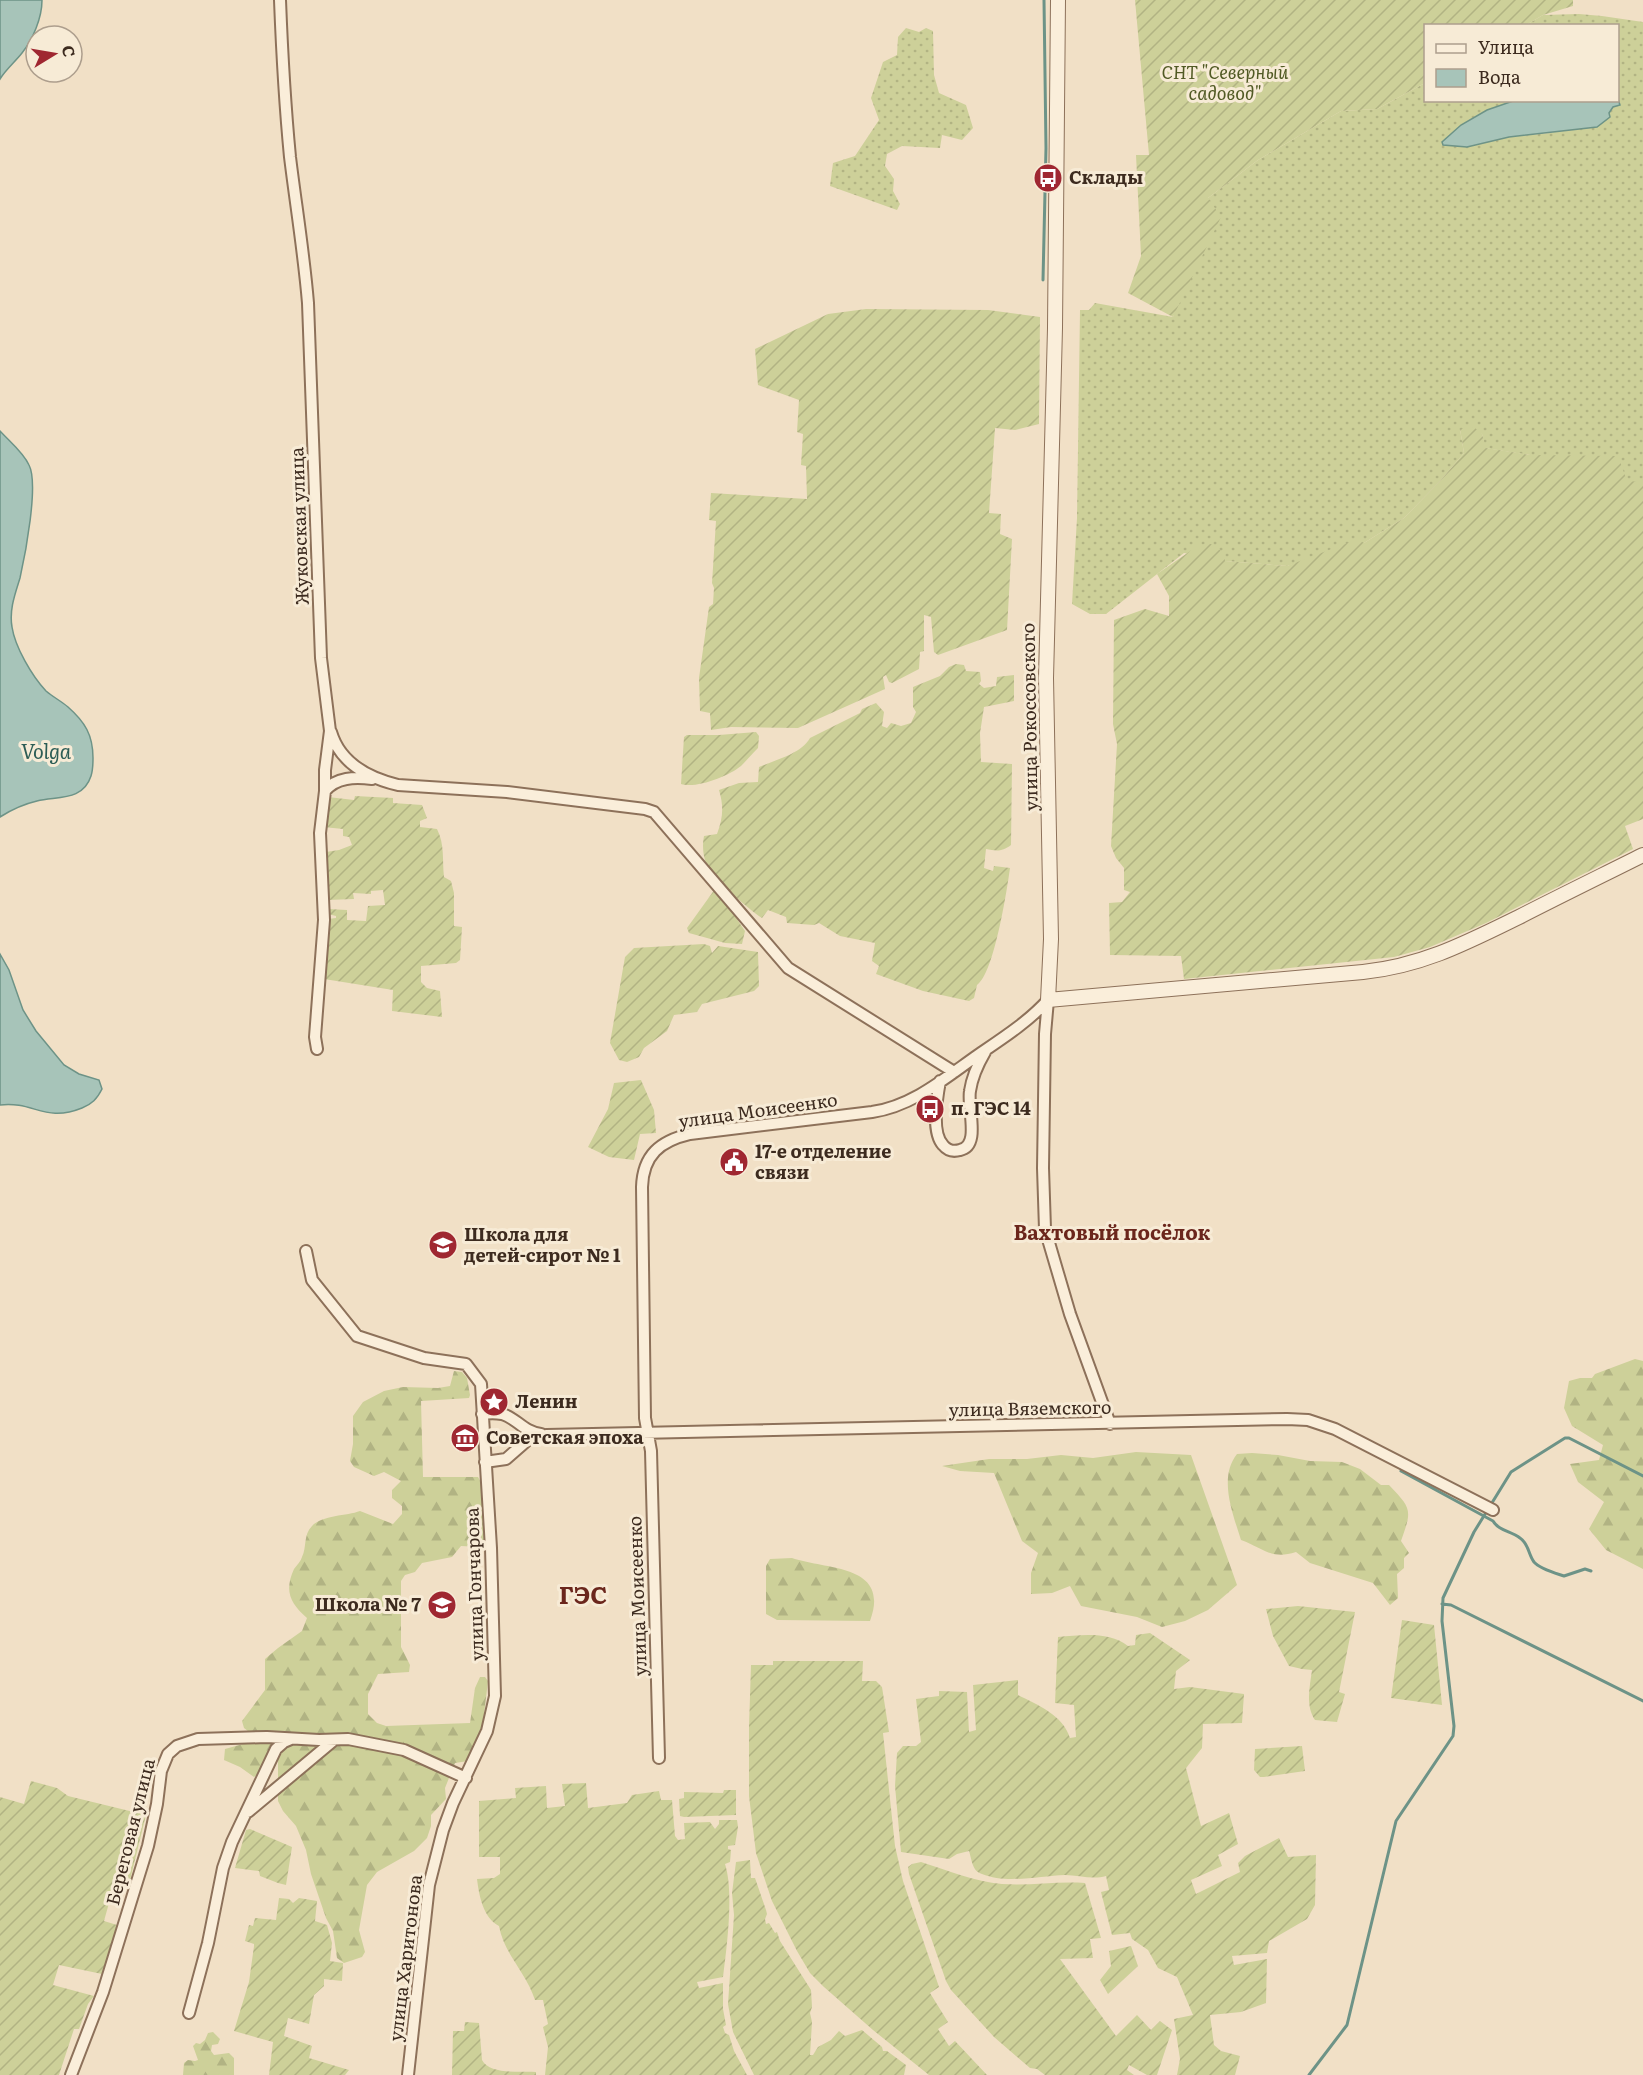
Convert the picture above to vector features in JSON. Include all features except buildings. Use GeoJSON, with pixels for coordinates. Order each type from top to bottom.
{"type":"FeatureCollection","features":[{"type":"Feature","properties":{"kind":"street","name":"Жуковская улица"},"geometry":{"type":"LineString","coordinates":[[280,0],[286,113],[308,303],[321,658],[330,731],[320,833],[324,920],[315,1037],[317,1049]]}},
{"type":"Feature","properties":{"kind":"street","name":"улица Рокоссовского"},"geometry":{"type":"LineString","coordinates":[[1058,0],[1055,328],[1046,678],[1051,939],[1045,1045],[1045,1229],[1070,1314],[1110,1424]]}},
{"type":"Feature","properties":{"kind":"street"},"geometry":{"type":"LineString","coordinates":[[330,731],[336,745],[361,771],[377,779],[398,785],[515,792],[650,810],[657,815],[788,968],[954,1072]]}},
{"type":"Feature","properties":{"kind":"street"},"geometry":{"type":"LineString","coordinates":[[325,791],[338,781],[355,778],[377,779]]}},
{"type":"Feature","properties":{"kind":"street"},"geometry":{"type":"LineString","coordinates":[[1048,1000],[1363,972],[1407,965],[1439,954],[1493,929],[1643,855]]}},
{"type":"Feature","properties":{"kind":"street","name":"улица Моисеенко"},"geometry":{"type":"LineString","coordinates":[[659,1758],[651,1451],[645,1418],[643,1365],[642,1187],[644,1169],[655,1151],[673,1139],[690,1134],[881,1111],[906,1102],[940,1082],[1027,1021],[1048,1000]]}},
{"type":"Feature","properties":{"kind":"street"},"geometry":{"type":"LineString","coordinates":[[940,1082],[936,1119],[939,1140],[945,1148],[960,1151],[968,1146],[972,1138],[970,1092],[987,1049]]}},
{"type":"Feature","properties":{"kind":"street","name":"улица Гончарова"},"geometry":{"type":"LineString","coordinates":[[306,1251],[312,1280],[357,1336],[424,1358],[466,1365],[480,1384],[491,1548],[495,1696],[487,1731],[466,1778]]}},
{"type":"Feature","properties":{"kind":"street"},"geometry":{"type":"LineString","coordinates":[[482,1414],[501,1414],[529,1431],[547,1435]]}},
{"type":"Feature","properties":{"kind":"street","name":"улица Вяземского"},"geometry":{"type":"LineString","coordinates":[[547,1435],[1110,1424],[1275,1418],[1308,1420],[1346,1434],[1493,1510]]}},
{"type":"Feature","properties":{"kind":"street"},"geometry":{"type":"LineString","coordinates":[[516,1422],[520,1436],[517,1448]]}},
{"type":"Feature","properties":{"kind":"street"},"geometry":{"type":"LineString","coordinates":[[485,1461],[506,1458],[530,1438],[547,1435]]}},
{"type":"Feature","properties":{"kind":"street"},"geometry":{"type":"LineString","coordinates":[[189,2013],[208,1943],[223,1868],[276,1749],[284,1742],[294,1738],[355,1739],[404,1750],[466,1778]]}},
{"type":"Feature","properties":{"kind":"street","name":"Береговая улица"},"geometry":{"type":"LineString","coordinates":[[71,2075],[103,1992],[148,1846],[157,1804],[160,1771],[168,1754],[182,1743],[198,1739],[294,1738]]}},
{"type":"Feature","properties":{"kind":"street"},"geometry":{"type":"LineString","coordinates":[[246,1814],[336,1739]]}},
{"type":"Feature","properties":{"kind":"street","name":"улица Харитонова"},"geometry":{"type":"LineString","coordinates":[[408,2075],[429,1885],[443,1830],[466,1778]]}},
{"type":"Feature","properties":{"kind":"green space","name":"СНТ \"Северный садовод\""},"geometry":{"type":"Polygon","coordinates":[[[1135,0],[1573,0],[1573,6],[1543,15],[1528,24],[1424,24],[1424,84],[1377,109],[1341,111],[1258,160],[1208,198],[1221,217],[1173,317],[1128,293],[1141,256],[1136,155],[1149,155],[1135,0]]]}},
{"type":"Feature","properties":{"kind":"green space"},"geometry":{"type":"Polygon","coordinates":[[[1579,14],[1643,22],[1643,482],[1627,482],[1530,455],[1485,448],[1482,434],[1460,429],[1464,453],[1404,518],[1364,543],[1287,566],[1224,561],[1184,553],[1106,614],[1090,614],[1072,604],[1077,518],[1080,310],[1089,310],[1095,303],[1173,317],[1208,198],[1258,160],[1341,111],[1377,109],[1424,84],[1424,102],[1510,102],[1487,110],[1461,125],[1443,142],[1467,147],[1509,137],[1550,133],[1609,113],[1613,107],[1620,105],[1619,24],[1528,24],[1543,15],[1579,14]]]}},
{"type":"Feature","properties":{"kind":"green space"},"geometry":{"type":"Polygon","coordinates":[[[906,28],[919,32],[926,28],[933,31],[934,75],[939,93],[966,105],[973,128],[962,140],[942,135],[940,148],[902,146],[887,154],[885,166],[894,179],[893,191],[900,204],[897,210],[830,186],[833,163],[855,156],[879,120],[871,98],[883,62],[897,55],[898,37],[906,28]]]}},
{"type":"Feature","properties":{"kind":"green space"},"geometry":{"type":"Polygon","coordinates":[[[866,309],[988,310],[1040,317],[1039,424],[1015,430],[995,428],[989,513],[1001,514],[1000,534],[1012,539],[1007,630],[938,655],[934,652],[931,617],[924,615],[924,651],[920,652],[919,669],[892,683],[886,675],[883,677],[885,689],[798,728],[731,727],[711,730],[710,713],[700,711],[699,678],[709,607],[713,604],[716,521],[709,520],[711,493],[807,499],[806,466],[801,465],[803,434],[797,432],[799,400],[758,385],[755,349],[828,314],[866,309]]]}},
{"type":"Feature","properties":{"kind":"green space"},"geometry":{"type":"Polygon","coordinates":[[[1474,427],[1482,434],[1486,448],[1530,455],[1618,456],[1627,481],[1643,482],[1643,819],[1625,826],[1633,849],[1486,923],[1430,947],[1394,957],[1184,979],[1181,956],[1110,955],[1109,903],[1122,902],[1130,892],[1124,890],[1124,868],[1116,858],[1111,846],[1117,744],[1113,724],[1114,620],[1145,609],[1169,616],[1169,596],[1157,574],[1199,545],[1211,544],[1224,553],[1225,561],[1287,566],[1358,539],[1364,543],[1404,518],[1440,481],[1464,453],[1460,429],[1474,427]]]}},
{"type":"Feature","properties":{"kind":"green space"},"geometry":{"type":"Polygon","coordinates":[[[956,664],[964,665],[966,671],[980,672],[979,684],[984,688],[996,686],[997,677],[1014,675],[1014,701],[984,707],[980,733],[981,762],[1012,764],[1011,845],[999,850],[986,849],[984,868],[993,871],[994,866],[1010,868],[994,949],[983,978],[977,985],[974,998],[969,1001],[923,991],[876,974],[879,966],[872,961],[875,943],[840,936],[819,923],[814,925],[787,923],[786,917],[768,910],[762,918],[740,901],[711,871],[707,865],[703,847],[704,836],[717,834],[721,823],[722,802],[719,790],[739,783],[758,782],[759,767],[794,752],[806,744],[810,738],[876,703],[884,712],[882,726],[887,728],[891,723],[901,726],[911,723],[916,712],[913,707],[913,687],[940,676],[956,664]]]}},
{"type":"Feature","properties":{"kind":"green space"},"geometry":{"type":"Polygon","coordinates":[[[756,732],[759,736],[758,748],[736,770],[703,783],[681,784],[684,737],[756,732]]]}},
{"type":"Feature","properties":{"kind":"green space"},"geometry":{"type":"Polygon","coordinates":[[[355,796],[393,798],[393,803],[422,805],[427,818],[420,821],[420,827],[437,829],[440,835],[444,877],[451,881],[454,893],[454,926],[462,927],[460,960],[456,963],[421,966],[421,982],[427,988],[440,991],[442,1017],[392,1011],[393,990],[324,979],[328,919],[336,918],[328,914],[328,909],[347,910],[347,920],[366,921],[368,906],[385,905],[383,890],[371,891],[371,894],[353,893],[354,899],[328,900],[326,852],[352,845],[349,837],[343,836],[343,829],[323,827],[328,797],[354,800],[355,796]]]}},
{"type":"Feature","properties":{"kind":"green space"},"geometry":{"type":"Polygon","coordinates":[[[715,889],[745,931],[742,944],[725,943],[689,933],[687,928],[715,889]]]}},
{"type":"Feature","properties":{"kind":"green space"},"geometry":{"type":"Polygon","coordinates":[[[704,944],[710,946],[712,953],[718,946],[758,952],[759,986],[754,991],[702,1004],[697,1012],[674,1015],[667,1031],[644,1048],[639,1057],[627,1062],[619,1060],[610,1043],[625,957],[634,948],[704,944]]]}},
{"type":"Feature","properties":{"kind":"green space"},"geometry":{"type":"Polygon","coordinates":[[[641,1080],[654,1110],[656,1133],[640,1134],[634,1160],[609,1157],[588,1147],[608,1109],[614,1083],[641,1080]]]}},
{"type":"Feature","properties":{"kind":"green space"},"geometry":{"type":"Polygon","coordinates":[[[1635,1359],[1643,1361],[1643,1569],[1606,1550],[1589,1529],[1604,1502],[1578,1482],[1570,1464],[1599,1460],[1603,1445],[1572,1426],[1564,1408],[1569,1381],[1592,1378],[1595,1374],[1635,1359]]]}},
{"type":"Feature","properties":{"kind":"green space"},"geometry":{"type":"Polygon","coordinates":[[[454,1371],[462,1372],[467,1378],[469,1398],[421,1401],[423,1477],[478,1477],[482,1484],[487,1542],[480,1547],[461,1546],[452,1557],[422,1563],[415,1572],[405,1575],[401,1581],[401,1647],[410,1665],[409,1672],[378,1674],[368,1694],[368,1714],[377,1723],[386,1726],[470,1723],[475,1688],[480,1677],[485,1677],[488,1681],[482,1731],[468,1761],[455,1763],[445,1788],[446,1799],[431,1815],[431,1826],[427,1838],[414,1851],[377,1872],[367,1885],[359,1930],[365,1952],[362,1957],[344,1963],[337,1958],[333,1931],[326,1918],[311,1874],[306,1850],[296,1826],[278,1801],[278,1755],[267,1768],[254,1777],[224,1760],[225,1749],[243,1744],[253,1735],[244,1728],[242,1721],[265,1690],[265,1659],[302,1631],[307,1618],[293,1602],[289,1584],[312,1526],[328,1518],[360,1511],[393,1524],[402,1514],[402,1506],[392,1498],[392,1490],[401,1481],[384,1472],[374,1476],[354,1467],[350,1461],[353,1444],[353,1416],[363,1402],[384,1391],[403,1387],[450,1386],[454,1371]]]}},
{"type":"Feature","properties":{"kind":"green space"},"geometry":{"type":"Polygon","coordinates":[[[1136,1452],[1191,1455],[1237,1585],[1208,1610],[1185,1621],[1162,1627],[1137,1617],[1081,1606],[1070,1586],[1052,1593],[1031,1594],[1031,1573],[1038,1553],[1022,1541],[994,1473],[960,1471],[942,1466],[989,1459],[1027,1459],[1061,1455],[1093,1458],[1136,1452]]]}},
{"type":"Feature","properties":{"kind":"green space"},"geometry":{"type":"Polygon","coordinates":[[[1252,1453],[1310,1461],[1342,1462],[1360,1469],[1381,1485],[1389,1485],[1408,1510],[1407,1523],[1401,1541],[1409,1553],[1404,1558],[1404,1568],[1397,1574],[1398,1598],[1390,1605],[1373,1583],[1310,1563],[1296,1552],[1273,1554],[1241,1540],[1229,1496],[1228,1474],[1237,1454],[1252,1453]]]}},
{"type":"Feature","properties":{"kind":"green space"},"geometry":{"type":"Polygon","coordinates":[[[792,1558],[838,1568],[864,1579],[872,1589],[874,1602],[870,1621],[777,1620],[766,1614],[766,1566],[770,1559],[792,1558]]]}},
{"type":"Feature","properties":{"kind":"green space"},"geometry":{"type":"Polygon","coordinates":[[[1298,1606],[1355,1612],[1339,1692],[1345,1694],[1337,1722],[1315,1720],[1309,1702],[1312,1670],[1289,1666],[1273,1636],[1266,1609],[1298,1606]]]}},
{"type":"Feature","properties":{"kind":"green space"},"geometry":{"type":"Polygon","coordinates":[[[1402,1620],[1434,1625],[1442,1705],[1391,1698],[1402,1620]]]}},
{"type":"Feature","properties":{"kind":"green space"},"geometry":{"type":"Polygon","coordinates":[[[1150,1633],[1190,1660],[1176,1671],[1174,1689],[1190,1687],[1244,1694],[1242,1723],[1203,1724],[1202,1748],[1186,1768],[1201,1826],[1229,1813],[1238,1844],[1218,1855],[1222,1866],[1191,1880],[1196,1894],[1240,1872],[1238,1863],[1245,1856],[1279,1838],[1288,1857],[1316,1855],[1315,1905],[1307,1919],[1269,1941],[1267,1953],[1232,1956],[1234,1965],[1267,1959],[1266,2003],[1241,2012],[1210,2015],[1214,2045],[1221,2051],[1240,2056],[1235,2075],[1177,2075],[1180,2059],[1174,2019],[1193,2015],[1177,1977],[1158,1968],[1148,1950],[1132,1939],[1130,1933],[1112,1935],[1101,1892],[1109,1890],[1106,1876],[1065,1875],[1001,1879],[979,1873],[973,1865],[969,1851],[949,1859],[901,1852],[895,1786],[897,1753],[903,1746],[916,1746],[921,1742],[916,1699],[939,1696],[939,1691],[967,1692],[969,1732],[976,1730],[973,1685],[1018,1680],[1018,1695],[1056,1717],[1067,1730],[1070,1738],[1076,1737],[1074,1705],[1055,1703],[1058,1637],[1104,1636],[1128,1646],[1135,1645],[1136,1635],[1150,1633]]]}},
{"type":"Feature","properties":{"kind":"green space"},"geometry":{"type":"Polygon","coordinates":[[[773,1661],[863,1661],[862,1681],[876,1681],[882,1687],[889,1732],[883,1733],[895,1846],[903,1881],[939,1987],[930,1993],[948,2022],[938,2029],[949,2046],[955,2041],[987,2075],[929,2075],[824,1987],[810,1973],[797,1951],[772,1901],[756,1853],[749,1796],[751,1665],[773,1665],[773,1661]]]}},
{"type":"Feature","properties":{"kind":"green space"},"geometry":{"type":"Polygon","coordinates":[[[1302,1746],[1305,1771],[1260,1777],[1254,1770],[1255,1749],[1302,1746]]]}},
{"type":"Feature","properties":{"kind":"green space"},"geometry":{"type":"Polygon","coordinates":[[[31,1781],[57,1788],[68,1796],[146,1815],[128,1888],[114,1885],[104,1921],[117,1925],[102,1974],[59,1965],[53,1985],[94,1996],[88,2004],[79,2029],[74,2029],[59,2075],[0,2075],[0,1797],[24,1804],[31,1781]]]}},
{"type":"Feature","properties":{"kind":"green space"},"geometry":{"type":"Polygon","coordinates":[[[586,1783],[588,1808],[627,1803],[632,1795],[659,1791],[661,1800],[672,1800],[675,1836],[678,1840],[685,1839],[684,1823],[710,1822],[715,1829],[719,1820],[737,1820],[735,1845],[728,1846],[731,1850],[730,1862],[725,1864],[729,1904],[723,1977],[697,1982],[699,1988],[723,1983],[723,2009],[726,2025],[723,2027],[747,2075],[545,2075],[548,2047],[543,2027],[548,2024],[543,2000],[535,2000],[505,1945],[499,1926],[489,1918],[481,1899],[477,1879],[494,1878],[500,1874],[500,1857],[479,1857],[479,1801],[516,1798],[515,1788],[546,1786],[547,1808],[565,1806],[562,1784],[586,1783]]]}},
{"type":"Feature","properties":{"kind":"green space"},"geometry":{"type":"Polygon","coordinates":[[[724,1790],[736,1790],[736,1815],[680,1816],[679,1799],[684,1798],[684,1792],[723,1793],[724,1790]]]}},
{"type":"Feature","properties":{"kind":"green space"},"geometry":{"type":"Polygon","coordinates":[[[250,1829],[292,1847],[286,1885],[260,1876],[259,1871],[235,1868],[246,1830],[250,1829]]]}},
{"type":"Feature","properties":{"kind":"green space"},"geometry":{"type":"Polygon","coordinates":[[[750,1860],[751,1878],[755,1878],[767,1914],[766,1924],[769,1923],[775,1933],[777,1932],[780,1941],[811,1990],[810,2055],[813,2055],[818,2047],[831,2040],[839,2031],[845,2036],[862,2030],[882,2047],[883,2051],[887,2051],[906,2065],[904,2075],[754,2075],[733,2032],[728,2004],[734,1915],[732,1893],[736,1862],[750,1860]]]}},
{"type":"Feature","properties":{"kind":"green space"},"geometry":{"type":"Polygon","coordinates":[[[921,1862],[992,1883],[1085,1883],[1101,1938],[1090,1939],[1093,1958],[1060,1959],[1116,2036],[1137,2015],[1151,2030],[1160,2021],[1172,2030],[1157,2075],[1147,2075],[1129,2065],[1127,2070],[1134,2075],[1045,2075],[1037,2069],[1030,2068],[994,2037],[951,1990],[946,1981],[909,1874],[908,1867],[921,1862]]]}},
{"type":"Feature","properties":{"kind":"green space"},"geometry":{"type":"Polygon","coordinates":[[[279,1898],[289,1899],[293,1903],[299,1898],[317,1901],[315,1921],[327,1925],[332,1943],[330,1961],[343,1963],[342,1981],[324,1979],[324,1986],[314,1995],[309,2024],[288,2018],[284,2036],[312,2046],[309,2058],[349,2070],[345,2075],[269,2075],[273,2042],[234,2031],[249,1982],[254,1944],[245,1941],[249,1925],[253,1926],[255,1918],[276,1920],[279,1898]]]}},
{"type":"Feature","properties":{"kind":"green space"},"geometry":{"type":"Polygon","coordinates":[[[1131,1946],[1138,1966],[1108,1994],[1100,1980],[1111,1966],[1109,1951],[1131,1946]]]}},
{"type":"Feature","properties":{"kind":"green space"},"geometry":{"type":"Polygon","coordinates":[[[465,2022],[479,2023],[482,2060],[486,2065],[498,2070],[536,2072],[536,2075],[452,2075],[453,2031],[464,2031],[465,2022]]]}},
{"type":"Feature","properties":{"kind":"green space"},"geometry":{"type":"Polygon","coordinates":[[[213,2032],[220,2039],[218,2044],[212,2045],[211,2051],[214,2055],[229,2053],[234,2058],[234,2075],[183,2075],[184,2063],[188,2060],[198,2060],[193,2046],[196,2043],[200,2044],[208,2033],[213,2032]]]}},
{"type":"Feature","properties":{"kind":"water"},"geometry":{"type":"Polygon","coordinates":[[[0,0],[42,0],[38,24],[24,24],[24,50],[0,79],[0,0]]]}},
{"type":"Feature","properties":{"kind":"water"},"geometry":{"type":"Polygon","coordinates":[[[1510,102],[1619,102],[1620,105],[1613,107],[1609,113],[1610,117],[1597,127],[1509,137],[1467,147],[1443,145],[1442,142],[1461,125],[1487,110],[1510,102]]]}},
{"type":"Feature","properties":{"kind":"water","name":"Volga"},"geometry":{"type":"Polygon","coordinates":[[[0,431],[29,465],[33,488],[28,538],[12,608],[11,621],[14,635],[25,661],[41,685],[68,707],[83,724],[90,736],[93,769],[87,784],[76,794],[27,804],[0,817],[0,431]]]}},
{"type":"Feature","properties":{"kind":"water"},"geometry":{"type":"Polygon","coordinates":[[[0,954],[9,970],[23,1010],[36,1031],[64,1065],[79,1074],[99,1080],[102,1089],[89,1105],[69,1112],[49,1113],[22,1106],[0,1105],[0,954]]]}},
{"type":"Feature","properties":{"kind":"waterway"},"geometry":{"type":"LineString","coordinates":[[1043,280],[1046,148],[1044,0]]}},
{"type":"Feature","properties":{"kind":"waterway"},"geometry":{"type":"LineString","coordinates":[[1309,2075],[1347,2025],[1396,1821],[1453,1736],[1454,1726],[1442,1621],[1443,1598],[1474,1532],[1511,1472],[1565,1438],[1643,1476]]}},
{"type":"Feature","properties":{"kind":"waterway"},"geometry":{"type":"LineString","coordinates":[[1401,1471],[1520,1538],[1534,1562],[1540,1567],[1564,1576],[1585,1569],[1591,1571]]}},
{"type":"Feature","properties":{"kind":"waterway"},"geometry":{"type":"LineString","coordinates":[[1442,1604],[1451,1605],[1643,1701]]}},
{"type":"Feature","properties":{"kind":"place","name":"Склады"},"geometry":{"type":"Point","coordinates":[1048,178]}},
{"type":"Feature","properties":{"kind":"place","name":"п. ГЭС 14"},"geometry":{"type":"Point","coordinates":[930,1109]}},
{"type":"Feature","properties":{"kind":"place","name":"17-е отделение связи"},"geometry":{"type":"Point","coordinates":[734,1162]}},
{"type":"Feature","properties":{"kind":"place","name":"Школа для детей-сирот № 1"},"geometry":{"type":"Point","coordinates":[443,1245]}},
{"type":"Feature","properties":{"kind":"place","name":"Ленин"},"geometry":{"type":"Point","coordinates":[494,1402]}},
{"type":"Feature","properties":{"kind":"place","name":"Советская эпоха"},"geometry":{"type":"Point","coordinates":[465,1438]}},
{"type":"Feature","properties":{"kind":"place","name":"Школа № 7"},"geometry":{"type":"Point","coordinates":[442,1605]}},
{"type":"Feature","properties":{"kind":"district","name":"Вахтовый посёлок"},"geometry":{"type":"Point","coordinates":[1112,1233]}},
{"type":"Feature","properties":{"kind":"district","name":"ГЭС"},"geometry":{"type":"Point","coordinates":[583,1596]}}]}
